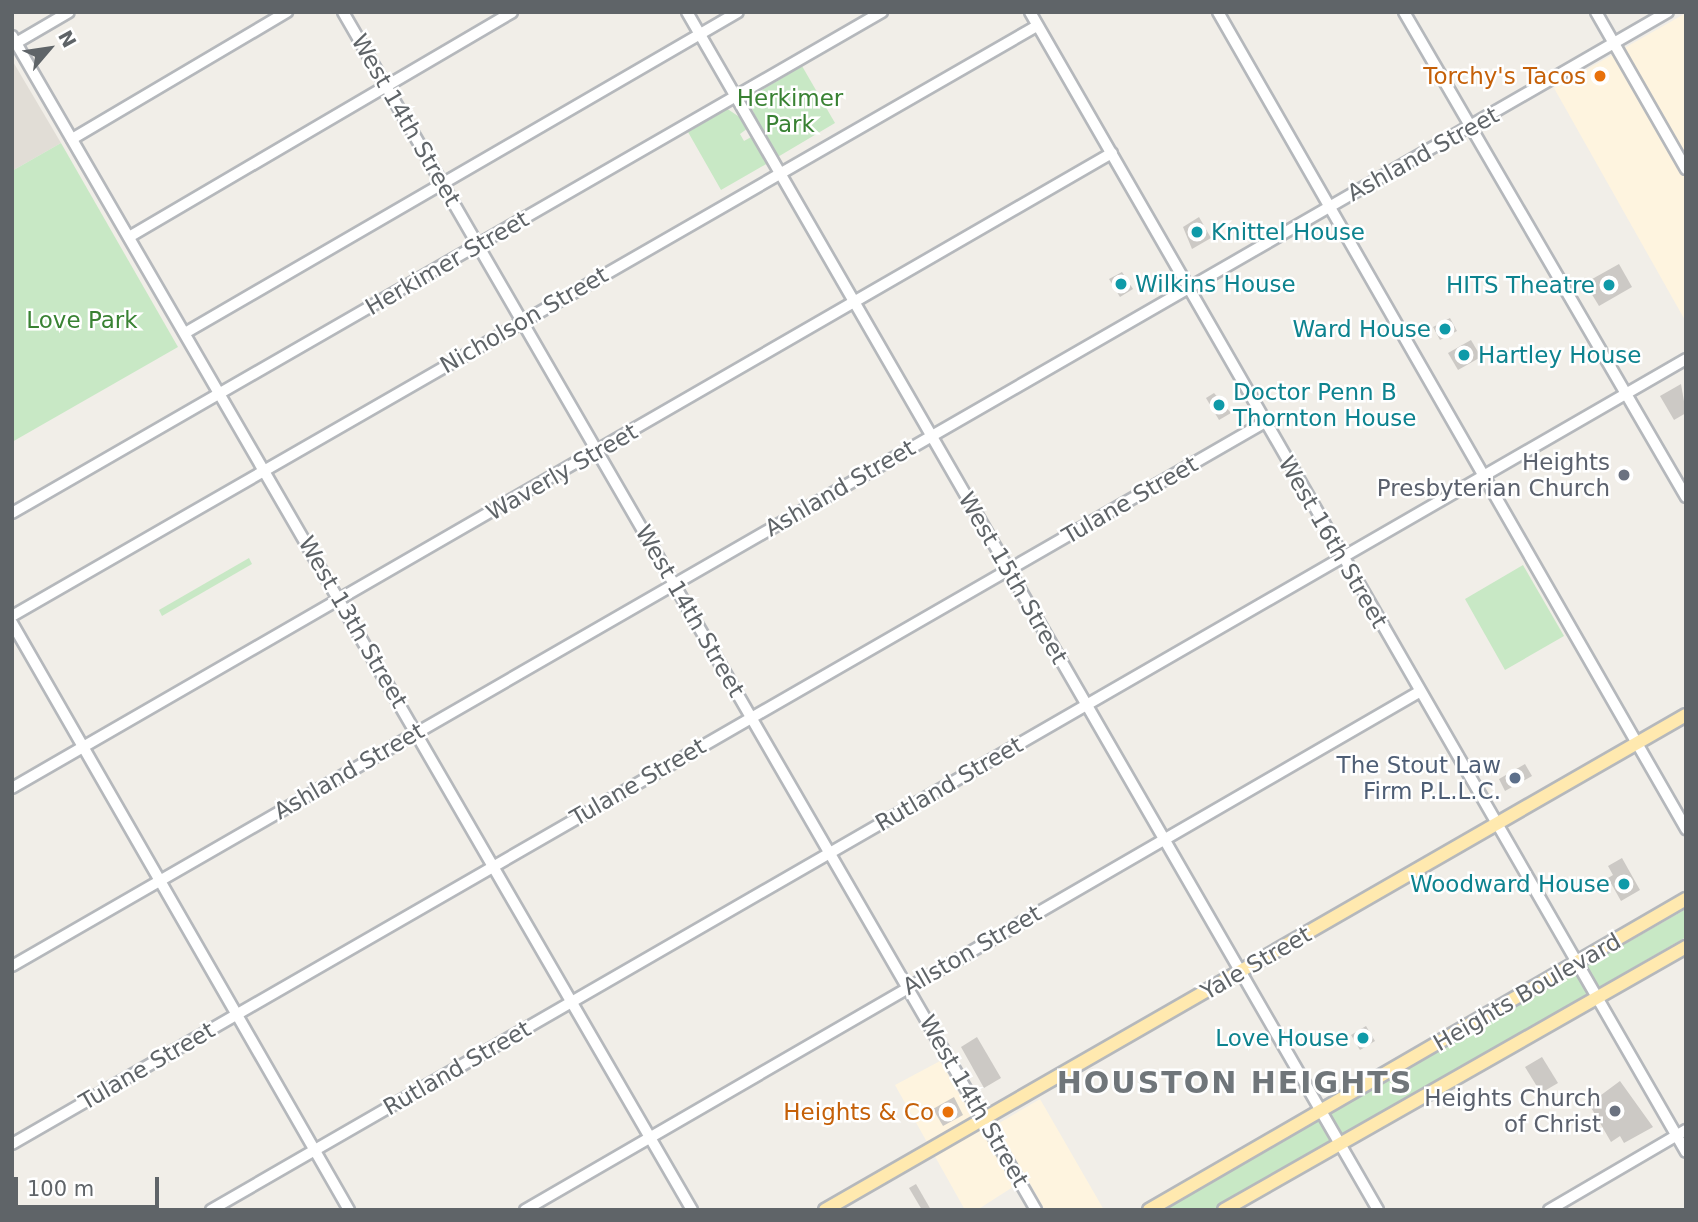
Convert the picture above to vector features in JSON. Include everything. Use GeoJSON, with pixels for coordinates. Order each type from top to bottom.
{"type":"FeatureCollection","features":[{"type":"Feature","properties":{"kind":"main road","name":"Yale Street"},"geometry":{"type":"LineString","coordinates":[[825,1210],[1686,715]]}},
{"type":"Feature","properties":{"kind":"main road","name":"Heights Boulevard"},"geometry":{"type":"LineString","coordinates":[[1149,1210],[1686,899]]}},
{"type":"Feature","properties":{"kind":"main road","name":"Heights Boulevard"},"geometry":{"type":"LineString","coordinates":[[1224,1210],[1686,947]]}},
{"type":"Feature","properties":{"kind":"street"},"geometry":{"type":"LineString","coordinates":[[14,39],[69,12]]}},
{"type":"Feature","properties":{"kind":"street"},"geometry":{"type":"LineString","coordinates":[[72,139],[288,12]]}},
{"type":"Feature","properties":{"kind":"street","name":"West 14th Street"},"geometry":{"type":"LineString","coordinates":[[344,12],[1036,1210]]}},
{"type":"Feature","properties":{"kind":"street"},"geometry":{"type":"LineString","coordinates":[[129,237],[512,12]]}},
{"type":"Feature","properties":{"kind":"street","name":"West 15th Street"},"geometry":{"type":"LineString","coordinates":[[687,12],[1378,1210]]}},
{"type":"Feature","properties":{"kind":"street"},"geometry":{"type":"LineString","coordinates":[[185,333],[738,12]]}},
{"type":"Feature","properties":{"kind":"street","name":"Herkimer Street"},"geometry":{"type":"LineString","coordinates":[[12,513],[882,12]]}},
{"type":"Feature","properties":{"kind":"street"},"geometry":{"type":"LineString","coordinates":[[1218,12],[1686,829]]}},
{"type":"Feature","properties":{"kind":"street"},"geometry":{"type":"LineString","coordinates":[[1405,12],[1686,497]]}},
{"type":"Feature","properties":{"kind":"street"},"geometry":{"type":"LineString","coordinates":[[1596,12],[1686,169]]}},
{"type":"Feature","properties":{"kind":"street","name":"Ashland Street"},"geometry":{"type":"LineString","coordinates":[[12,966],[930,435],[1329,206],[1471,128],[1668,12]]}},
{"type":"Feature","properties":{"kind":"street","name":"West 16th Street"},"geometry":{"type":"LineString","coordinates":[[1033,13],[1037,26],[1596,998],[1681,1133],[1686,1152]]}},
{"type":"Feature","properties":{"kind":"street","name":"Nicholson Street"},"geometry":{"type":"LineString","coordinates":[[12,616],[265,467],[1037,26]]}},
{"type":"Feature","properties":{"kind":"street","name":"West 13th Street"},"geometry":{"type":"LineString","coordinates":[[14,39],[418,731],[692,1210]]}},
{"type":"Feature","properties":{"kind":"street","name":"Waverly Street"},"geometry":{"type":"LineString","coordinates":[[12,788],[1112,153]]}},
{"type":"Feature","properties":{"kind":"street","name":"Rutland Street"},"geometry":{"type":"LineString","coordinates":[[211,1210],[1686,359]]}},
{"type":"Feature","properties":{"kind":"street","name":"Tulane Street"},"geometry":{"type":"LineString","coordinates":[[12,1144],[1265,422]]}},
{"type":"Feature","properties":{"kind":"street"},"geometry":{"type":"LineString","coordinates":[[12,623],[349,1210]]}},
{"type":"Feature","properties":{"kind":"street","name":"Allston Street"},"geometry":{"type":"LineString","coordinates":[[526,1210],[1419,692]]}},
{"type":"Feature","properties":{"kind":"street"},"geometry":{"type":"LineString","coordinates":[[1549,1210],[1681,1133]]}},
{"type":"Feature","properties":{"kind":"shaded area"},"geometry":{"type":"Polygon","coordinates":[[[1686,13],[1686,322],[1554,88],[1686,13]]]}},
{"type":"Feature","properties":{"kind":"shaded area"},"geometry":{"type":"Polygon","coordinates":[[[12,60],[61,143],[12,171],[12,60]]]}},
{"type":"Feature","properties":{"kind":"shaded area"},"geometry":{"type":"Polygon","coordinates":[[[940,1061],[982,1133],[1040,1099],[1104,1210],[1045,1210],[1027,1178],[977,1210],[965,1210],[895,1085],[940,1061]]]}},
{"type":"Feature","properties":{"kind":"green space","name":"Herkimer Park"},"geometry":{"type":"Polygon","coordinates":[[[802,66],[835,123],[776,158],[747,99],[802,66]]]}},
{"type":"Feature","properties":{"kind":"green space"},"geometry":{"type":"Polygon","coordinates":[[[726,108],[744,120],[748,128],[740,134],[744,141],[753,136],[768,163],[721,190],[688,132],[726,108]]]}},
{"type":"Feature","properties":{"kind":"green space","name":"Love Park"},"geometry":{"type":"Polygon","coordinates":[[[61,143],[178,347],[12,442],[12,171],[61,143]]]}},
{"type":"Feature","properties":{"kind":"green space"},"geometry":{"type":"Polygon","coordinates":[[[249,558],[252,564],[162,616],[159,610],[249,558]]]}},
{"type":"Feature","properties":{"kind":"green space"},"geometry":{"type":"Polygon","coordinates":[[[1523,565],[1564,636],[1505,670],[1465,599],[1523,565]]]}},
{"type":"Feature","properties":{"kind":"green space"},"geometry":{"type":"Polygon","coordinates":[[[1686,909],[1686,937],[1213,1210],[1160,1210],[1686,909]]]}},
{"type":"Feature","properties":{"kind":"building","name":"Knittel House"},"geometry":{"type":"Polygon","coordinates":[[[1199,217],[1211,238],[1192,249],[1183,227],[1199,217]]]}},
{"type":"Feature","properties":{"kind":"building","name":"HITS Theatre"},"geometry":{"type":"Polygon","coordinates":[[[1619,264],[1632,287],[1599,306],[1585,283],[1619,264]]]}},
{"type":"Feature","properties":{"kind":"building","name":"Wilkins House"},"geometry":{"type":"Polygon","coordinates":[[[1122,272],[1133,289],[1120,297],[1109,279],[1122,272]]]}},
{"type":"Feature","properties":{"kind":"building","name":"Ward House"},"geometry":{"type":"Polygon","coordinates":[[[1450,318],[1457,331],[1440,340],[1433,327],[1450,318]]]}},
{"type":"Feature","properties":{"kind":"building","name":"Hartley House"},"geometry":{"type":"Polygon","coordinates":[[[1471,340],[1481,357],[1458,370],[1448,353],[1471,340]]]}},
{"type":"Feature","properties":{"kind":"building"},"geometry":{"type":"Polygon","coordinates":[[[1681,384],[1686,413],[1674,420],[1660,396],[1681,384]]]}},
{"type":"Feature","properties":{"kind":"building","name":"Doctor Penn B Thornton House"},"geometry":{"type":"Polygon","coordinates":[[[1214,393],[1231,413],[1219,420],[1206,398],[1214,393]]]}},
{"type":"Feature","properties":{"kind":"building","name":"The Stout Law Firm P.L.L.C."},"geometry":{"type":"Polygon","coordinates":[[[1525,764],[1532,776],[1505,791],[1499,779],[1525,764]]]}},
{"type":"Feature","properties":{"kind":"building","name":"Woodward House"},"geometry":{"type":"Polygon","coordinates":[[[1622,858],[1640,890],[1621,901],[1608,878],[1613,875],[1608,866],[1622,858]]]}},
{"type":"Feature","properties":{"kind":"building","name":"Love House"},"geometry":{"type":"Polygon","coordinates":[[[1366,1026],[1375,1041],[1360,1050],[1351,1035],[1366,1026]]]}},
{"type":"Feature","properties":{"kind":"building"},"geometry":{"type":"Polygon","coordinates":[[[977,1037],[1001,1078],[984,1088],[961,1047],[977,1037]]]}},
{"type":"Feature","properties":{"kind":"building"},"geometry":{"type":"Polygon","coordinates":[[[1542,1057],[1558,1083],[1541,1093],[1525,1067],[1542,1057]]]}},
{"type":"Feature","properties":{"kind":"building","name":"Heights Church of Christ"},"geometry":{"type":"Polygon","coordinates":[[[1620,1081],[1653,1127],[1624,1143],[1620,1136],[1611,1142],[1589,1104],[1620,1081]]]}},
{"type":"Feature","properties":{"kind":"building","name":"Heights & Co"},"geometry":{"type":"Polygon","coordinates":[[[954,1097],[963,1115],[943,1126],[933,1109],[954,1097]]]}},
{"type":"Feature","properties":{"kind":"building"},"geometry":{"type":"Polygon","coordinates":[[[916,1184],[931,1210],[922,1210],[909,1188],[916,1184]]]}},
{"type":"Feature","properties":{"kind":"place","name":"Torchy's Tacos"},"geometry":{"type":"Point","coordinates":[1600,76]}},
{"type":"Feature","properties":{"kind":"place","name":"Knittel House"},"geometry":{"type":"Point","coordinates":[1197,232]}},
{"type":"Feature","properties":{"kind":"place","name":"Wilkins House"},"geometry":{"type":"Point","coordinates":[1121,284]}},
{"type":"Feature","properties":{"kind":"place","name":"HITS Theatre"},"geometry":{"type":"Point","coordinates":[1609,285]}},
{"type":"Feature","properties":{"kind":"place","name":"Ward House"},"geometry":{"type":"Point","coordinates":[1445,329]}},
{"type":"Feature","properties":{"kind":"place","name":"Hartley House"},"geometry":{"type":"Point","coordinates":[1464,355]}},
{"type":"Feature","properties":{"kind":"place","name":"Doctor Penn B Thornton House"},"geometry":{"type":"Point","coordinates":[1219,405]}},
{"type":"Feature","properties":{"kind":"place","name":"Heights Presbyterian Church"},"geometry":{"type":"Point","coordinates":[1624,475]}},
{"type":"Feature","properties":{"kind":"place","name":"The Stout Law Firm P.L.L.C."},"geometry":{"type":"Point","coordinates":[1515,778]}},
{"type":"Feature","properties":{"kind":"place","name":"Woodward House"},"geometry":{"type":"Point","coordinates":[1624,884]}},
{"type":"Feature","properties":{"kind":"place","name":"Love House"},"geometry":{"type":"Point","coordinates":[1363,1038]}},
{"type":"Feature","properties":{"kind":"place","name":"Heights Church of Christ"},"geometry":{"type":"Point","coordinates":[1615,1111]}},
{"type":"Feature","properties":{"kind":"place","name":"Heights & Co"},"geometry":{"type":"Point","coordinates":[948,1112]}},
{"type":"Feature","properties":{"kind":"district","name":"HOUSTON HEIGHTS"},"geometry":{"type":"Point","coordinates":[1235,1083]}}]}
